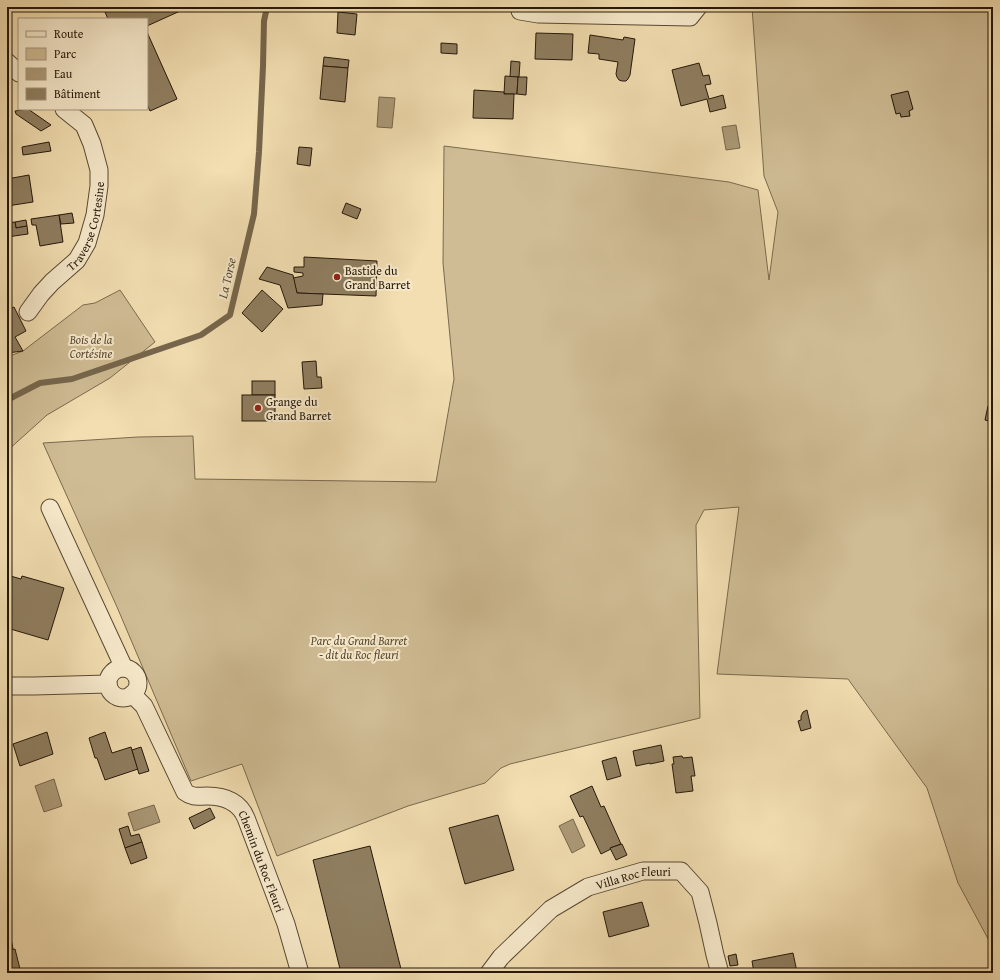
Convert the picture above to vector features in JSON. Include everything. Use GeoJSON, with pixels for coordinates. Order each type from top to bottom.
{"type":"FeatureCollection","features":[{"type":"Feature","properties":{"kind":"street"},"geometry":{"type":"LineString","coordinates":[[520,7],[520,11],[538,14],[690,17],[698,7]]}},
{"type":"Feature","properties":{"kind":"street"},"geometry":{"type":"LineString","coordinates":[[7,62],[18,72]]}},
{"type":"Feature","properties":{"kind":"street","name":"Traverse Cortesine"},"geometry":{"type":"LineString","coordinates":[[28,312],[52,282],[77,260],[87,243],[95,215],[99,186],[99,170],[92,144],[84,125],[65,110]]}},
{"type":"Feature","properties":{"kind":"street"},"geometry":{"type":"LineString","coordinates":[[50,508],[124,668]]}},
{"type":"Feature","properties":{"kind":"street"},"geometry":{"type":"LineString","coordinates":[[124,668],[132,671],[137,678],[137,686],[132,694],[124,697],[115,695],[112,692],[109,688],[108,679],[114,670],[124,668]]}},
{"type":"Feature","properties":{"kind":"street"},"geometry":{"type":"LineString","coordinates":[[7,686],[108,684]]}},
{"type":"Feature","properties":{"kind":"street","name":"Chemin du Roc Fleuri"},"geometry":{"type":"LineString","coordinates":[[132,694],[144,706],[185,792],[190,796],[215,796],[224,798],[231,801],[243,810],[286,924],[300,973]]}},
{"type":"Feature","properties":{"kind":"street","name":"Villa Roc Fleuri"},"geometry":{"type":"LineString","coordinates":[[489,973],[501,957],[550,909],[588,887],[643,871],[680,871],[700,892],[720,973]]}},
{"type":"Feature","properties":{"kind":"green space","name":"Parc du Grand Barret - dit du Roc fleuri"},"geometry":{"type":"Polygon","coordinates":[[[752,7],[993,7],[993,948],[958,883],[927,788],[848,679],[717,674],[739,507],[704,510],[696,525],[700,718],[510,764],[501,768],[485,783],[408,806],[277,856],[242,764],[191,781],[117,607],[43,443],[138,437],[193,436],[195,479],[436,482],[454,379],[443,263],[444,146],[729,182],[758,190],[769,280],[778,212],[764,176],[752,7]]]}},
{"type":"Feature","properties":{"kind":"green space","name":"Bois de la Cortésine"},"geometry":{"type":"Polygon","coordinates":[[[120,290],[155,342],[110,378],[47,415],[7,451],[7,357],[23,351],[83,305],[95,303],[120,290]]]}},
{"type":"Feature","properties":{"kind":"water"},"geometry":{"type":"Polygon","coordinates":[[[379,97],[395,98],[392,128],[377,127],[379,97]]]}},
{"type":"Feature","properties":{"kind":"water"},"geometry":{"type":"Polygon","coordinates":[[[736,125],[740,148],[726,150],[722,127],[736,125]]]}},
{"type":"Feature","properties":{"kind":"water"},"geometry":{"type":"Polygon","coordinates":[[[54,779],[62,806],[44,812],[35,786],[54,779]]]}},
{"type":"Feature","properties":{"kind":"water"},"geometry":{"type":"Polygon","coordinates":[[[154,805],[160,822],[134,831],[128,813],[154,805]]]}},
{"type":"Feature","properties":{"kind":"water"},"geometry":{"type":"Polygon","coordinates":[[[573,819],[585,846],[572,853],[559,826],[573,819]]]}},
{"type":"Feature","properties":{"kind":"building"},"geometry":{"type":"Polygon","coordinates":[[[116,7],[189,7],[148,26],[148,18],[108,18],[105,12],[116,7]]]}},
{"type":"Feature","properties":{"kind":"building"},"geometry":{"type":"Polygon","coordinates":[[[664,7],[681,7],[681,11],[664,11],[664,7]]]}},
{"type":"Feature","properties":{"kind":"building"},"geometry":{"type":"Polygon","coordinates":[[[338,12],[357,14],[355,35],[337,33],[338,12]]]}},
{"type":"Feature","properties":{"kind":"building"},"geometry":{"type":"Polygon","coordinates":[[[536,33],[573,34],[572,60],[535,59],[536,33]]]}},
{"type":"Feature","properties":{"kind":"building"},"geometry":{"type":"Polygon","coordinates":[[[148,34],[177,99],[150,111],[148,106],[148,34]]]}},
{"type":"Feature","properties":{"kind":"building"},"geometry":{"type":"Polygon","coordinates":[[[590,35],[623,40],[624,37],[635,39],[630,75],[626,81],[619,80],[617,77],[618,62],[599,59],[599,54],[588,53],[590,35]]]}},
{"type":"Feature","properties":{"kind":"building"},"geometry":{"type":"Polygon","coordinates":[[[441,43],[457,44],[457,54],[441,53],[441,43]]]}},
{"type":"Feature","properties":{"kind":"building"},"geometry":{"type":"Polygon","coordinates":[[[324,57],[349,60],[348,68],[323,66],[324,57]]]}},
{"type":"Feature","properties":{"kind":"building"},"geometry":{"type":"Polygon","coordinates":[[[511,61],[520,62],[519,77],[510,77],[511,61]]]}},
{"type":"Feature","properties":{"kind":"building"},"geometry":{"type":"Polygon","coordinates":[[[699,63],[703,76],[709,75],[711,84],[705,85],[709,99],[723,95],[726,108],[710,112],[707,99],[681,106],[672,70],[699,63]]]}},
{"type":"Feature","properties":{"kind":"building"},"geometry":{"type":"Polygon","coordinates":[[[323,66],[348,68],[345,102],[320,99],[323,66]]]}},
{"type":"Feature","properties":{"kind":"building"},"geometry":{"type":"Polygon","coordinates":[[[505,76],[518,77],[517,94],[504,94],[505,76]]]}},
{"type":"Feature","properties":{"kind":"building"},"geometry":{"type":"Polygon","coordinates":[[[518,77],[527,77],[526,95],[517,94],[518,77]]]}},
{"type":"Feature","properties":{"kind":"building"},"geometry":{"type":"Polygon","coordinates":[[[474,90],[514,94],[513,119],[473,118],[474,90]]]}},
{"type":"Feature","properties":{"kind":"building"},"geometry":{"type":"Polygon","coordinates":[[[908,91],[913,109],[909,111],[910,116],[901,117],[900,113],[896,114],[891,95],[908,91]]]}},
{"type":"Feature","properties":{"kind":"building"},"geometry":{"type":"Polygon","coordinates":[[[29,110],[51,125],[41,131],[16,114],[15,111],[29,110]]]}},
{"type":"Feature","properties":{"kind":"building"},"geometry":{"type":"Polygon","coordinates":[[[49,142],[51,151],[23,155],[22,147],[49,142]]]}},
{"type":"Feature","properties":{"kind":"building"},"geometry":{"type":"Polygon","coordinates":[[[299,147],[312,148],[310,166],[297,164],[299,147]]]}},
{"type":"Feature","properties":{"kind":"building"},"geometry":{"type":"Polygon","coordinates":[[[29,175],[33,202],[7,206],[7,179],[29,175]]]}},
{"type":"Feature","properties":{"kind":"building"},"geometry":{"type":"Polygon","coordinates":[[[346,203],[361,209],[357,219],[342,213],[346,203]]]}},
{"type":"Feature","properties":{"kind":"building"},"geometry":{"type":"Polygon","coordinates":[[[72,213],[74,223],[61,224],[59,215],[72,213]]]}},
{"type":"Feature","properties":{"kind":"building"},"geometry":{"type":"Polygon","coordinates":[[[59,215],[63,242],[40,246],[36,225],[32,225],[31,219],[59,215]]]}},
{"type":"Feature","properties":{"kind":"building"},"geometry":{"type":"Polygon","coordinates":[[[26,220],[27,226],[16,228],[15,222],[26,220]]]}},
{"type":"Feature","properties":{"kind":"building"},"geometry":{"type":"Polygon","coordinates":[[[15,222],[16,228],[27,226],[28,234],[7,237],[7,223],[15,222]]]}},
{"type":"Feature","properties":{"kind":"building","name":"Bastide du Grand Barret"},"geometry":{"type":"Polygon","coordinates":[[[304,257],[377,261],[376,296],[297,293],[293,278],[303,276],[303,273],[294,272],[294,267],[304,267],[304,257]]]}},
{"type":"Feature","properties":{"kind":"building"},"geometry":{"type":"Polygon","coordinates":[[[267,267],[293,275],[297,293],[323,294],[322,305],[288,308],[280,285],[259,279],[267,267]]]}},
{"type":"Feature","properties":{"kind":"building"},"geometry":{"type":"Polygon","coordinates":[[[262,290],[283,309],[262,332],[242,313],[262,290]]]}},
{"type":"Feature","properties":{"kind":"building"},"geometry":{"type":"Polygon","coordinates":[[[14,307],[26,331],[15,337],[23,351],[7,353],[7,329],[9,329],[7,326],[7,310],[14,307]]]}},
{"type":"Feature","properties":{"kind":"building"},"geometry":{"type":"Polygon","coordinates":[[[316,361],[317,377],[321,377],[322,388],[304,389],[302,362],[316,361]]]}},
{"type":"Feature","properties":{"kind":"building"},"geometry":{"type":"Polygon","coordinates":[[[252,381],[275,381],[275,395],[252,395],[252,381]]]}},
{"type":"Feature","properties":{"kind":"building","name":"Grange du Grand Barret"},"geometry":{"type":"Polygon","coordinates":[[[242,395],[275,395],[275,421],[242,421],[242,395]]]}},
{"type":"Feature","properties":{"kind":"building"},"geometry":{"type":"Polygon","coordinates":[[[988,406],[993,407],[993,422],[985,420],[988,406]]]}},
{"type":"Feature","properties":{"kind":"building"},"geometry":{"type":"Polygon","coordinates":[[[7,575],[21,579],[22,576],[64,588],[48,640],[7,628],[7,575]]]}},
{"type":"Feature","properties":{"kind":"building"},"geometry":{"type":"Polygon","coordinates":[[[807,710],[811,728],[801,731],[798,721],[801,720],[803,712],[807,710]]]}},
{"type":"Feature","properties":{"kind":"building"},"geometry":{"type":"Polygon","coordinates":[[[47,732],[53,754],[20,766],[13,744],[47,732]]]}},
{"type":"Feature","properties":{"kind":"building"},"geometry":{"type":"Polygon","coordinates":[[[105,732],[112,753],[131,747],[138,769],[105,780],[97,758],[95,758],[89,738],[105,732]]]}},
{"type":"Feature","properties":{"kind":"building"},"geometry":{"type":"Polygon","coordinates":[[[661,745],[664,761],[636,766],[633,751],[661,745]]]}},
{"type":"Feature","properties":{"kind":"building"},"geometry":{"type":"Polygon","coordinates":[[[141,747],[149,771],[139,774],[132,750],[141,747]]]}},
{"type":"Feature","properties":{"kind":"building"},"geometry":{"type":"Polygon","coordinates":[[[682,756],[683,758],[692,757],[695,776],[691,776],[693,791],[676,793],[672,764],[674,764],[673,757],[682,756]]]}},
{"type":"Feature","properties":{"kind":"building"},"geometry":{"type":"Polygon","coordinates":[[[616,757],[621,776],[607,780],[602,761],[616,757]]]}},
{"type":"Feature","properties":{"kind":"building"},"geometry":{"type":"Polygon","coordinates":[[[592,786],[601,807],[604,806],[621,844],[610,848],[611,849],[601,854],[583,816],[580,817],[570,796],[592,786]]]}},
{"type":"Feature","properties":{"kind":"building"},"geometry":{"type":"Polygon","coordinates":[[[210,808],[215,818],[194,829],[189,818],[210,808]]]}},
{"type":"Feature","properties":{"kind":"building"},"geometry":{"type":"Polygon","coordinates":[[[498,815],[514,870],[465,884],[449,828],[498,815]]]}},
{"type":"Feature","properties":{"kind":"building"},"geometry":{"type":"Polygon","coordinates":[[[128,826],[131,836],[139,834],[142,842],[125,848],[119,829],[128,826]]]}},
{"type":"Feature","properties":{"kind":"building"},"geometry":{"type":"Polygon","coordinates":[[[142,842],[147,858],[131,864],[125,848],[142,842]]]}},
{"type":"Feature","properties":{"kind":"building"},"geometry":{"type":"Polygon","coordinates":[[[622,844],[627,855],[616,860],[610,848],[622,844]]]}},
{"type":"Feature","properties":{"kind":"building"},"geometry":{"type":"Polygon","coordinates":[[[370,846],[402,973],[341,973],[313,860],[370,846]]]}},
{"type":"Feature","properties":{"kind":"building"},"geometry":{"type":"Polygon","coordinates":[[[642,902],[649,926],[609,937],[603,912],[642,902]]]}},
{"type":"Feature","properties":{"kind":"building"},"geometry":{"type":"Polygon","coordinates":[[[10,933],[13,949],[7,951],[7,934],[10,933]]]}},
{"type":"Feature","properties":{"kind":"building"},"geometry":{"type":"Polygon","coordinates":[[[15,949],[21,973],[7,973],[7,951],[15,949]]]}},
{"type":"Feature","properties":{"kind":"building"},"geometry":{"type":"Polygon","coordinates":[[[793,953],[797,972],[754,973],[752,961],[793,953]]]}},
{"type":"Feature","properties":{"kind":"building"},"geometry":{"type":"Polygon","coordinates":[[[736,954],[738,965],[730,966],[728,956],[736,954]]]}},
{"type":"Feature","properties":{"kind":"waterway","name":"La Torse"},"geometry":{"type":"LineString","coordinates":[[7,400],[40,383],[72,379],[201,335],[230,315],[254,214],[259,152],[264,21],[267,7]]}},
{"type":"Feature","properties":{"kind":"place","name":"Bastide du Grand Barret"},"geometry":{"type":"Point","coordinates":[337,277]}},
{"type":"Feature","properties":{"kind":"place","name":"Grange du Grand Barret"},"geometry":{"type":"Point","coordinates":[258,408]}}]}
